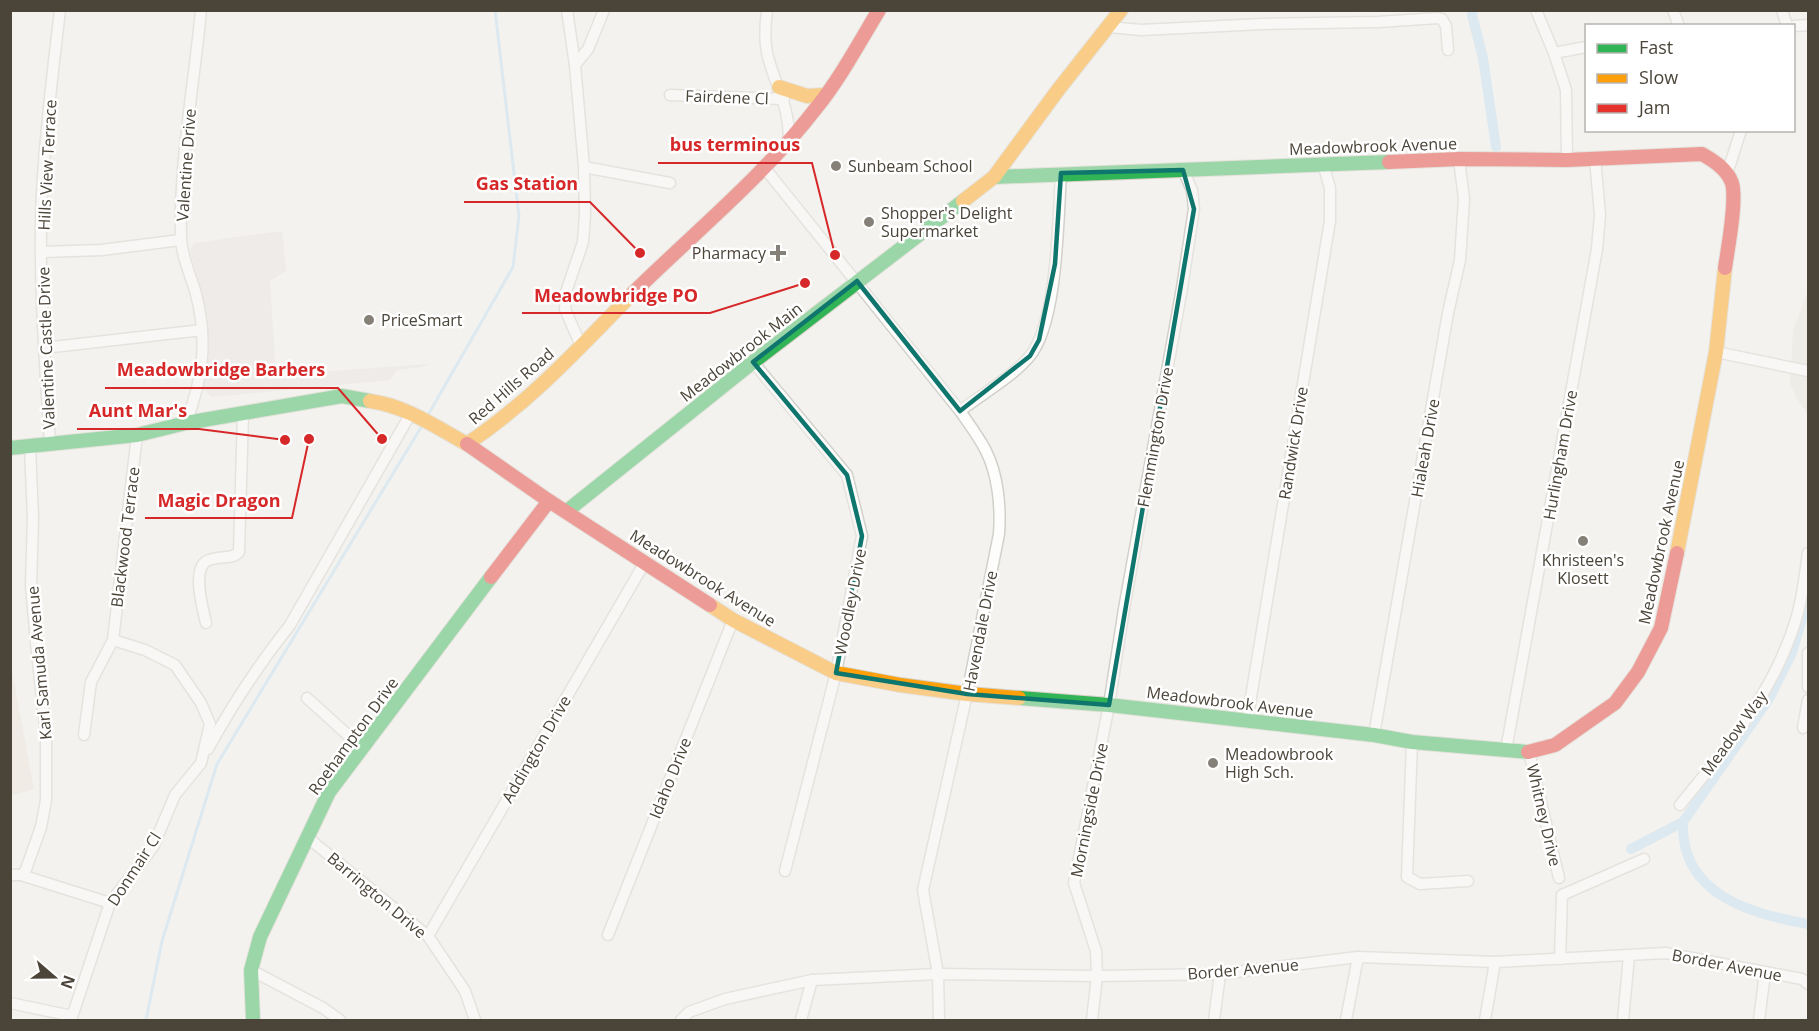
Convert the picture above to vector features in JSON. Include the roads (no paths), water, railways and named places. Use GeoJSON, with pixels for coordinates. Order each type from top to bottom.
{"type":"FeatureCollection","features":[{"type":"Feature","properties":{"kind":"street","name":"Hills View Terrace"},"geometry":{"type":"LineString","coordinates":[[60,10],[46,138],[42,195],[42,252],[102,250],[180,240]]}},
{"type":"Feature","properties":{"kind":"street","name":"Valentine Drive"},"geometry":{"type":"LineString","coordinates":[[186,423],[199,387],[202,356],[202,330],[196,297],[180,240],[183,159],[201,10]]}},
{"type":"Feature","properties":{"kind":"street"},"geometry":{"type":"LineString","coordinates":[[567,10],[575,65],[584,166],[585,215],[583,242],[567,292],[565,309],[581,346]]}},
{"type":"Feature","properties":{"kind":"street"},"geometry":{"type":"LineString","coordinates":[[575,65],[588,49],[604,10]]}},
{"type":"Feature","properties":{"kind":"street"},"geometry":{"type":"LineString","coordinates":[[767,10],[765,41],[768,57],[789,118],[789,138]]}},
{"type":"Feature","properties":{"kind":"street","name":"Red Hills Road"},"geometry":{"type":"LineString","coordinates":[[10,448],[137,435],[186,423],[342,396],[386,403],[411,413],[467,444],[493,427],[581,346],[807,120],[879,10]]}},
{"type":"Feature","properties":{"kind":"street"},"geometry":{"type":"LineString","coordinates":[[1121,10],[1109,27],[1141,30],[1438,18],[1442,19],[1446,26],[1448,50]]}},
{"type":"Feature","properties":{"kind":"street"},"geometry":{"type":"LineString","coordinates":[[1323,21],[1327,10]]}},
{"type":"Feature","properties":{"kind":"street"},"geometry":{"type":"LineString","coordinates":[[1536,10],[1566,90],[1566,160]]}},
{"type":"Feature","properties":{"kind":"street","name":"Meadowbrook Main"},"geometry":{"type":"LineString","coordinates":[[567,511],[753,362],[994,177],[1058,90],[1109,27]]}},
{"type":"Feature","properties":{"kind":"street"},"geometry":{"type":"LineString","coordinates":[[1554,54],[1585,47]]}},
{"type":"Feature","properties":{"kind":"street"},"geometry":{"type":"LineString","coordinates":[[781,93],[812,98],[825,95]]}},
{"type":"Feature","properties":{"kind":"street","name":"Fairdene Cl"},"geometry":{"type":"LineString","coordinates":[[670,95],[781,93]]}},
{"type":"Feature","properties":{"kind":"street"},"geometry":{"type":"LineString","coordinates":[[1727,174],[1740,132]]}},
{"type":"Feature","properties":{"kind":"street","name":"Meadowbrook Avenue"},"geometry":{"type":"LineString","coordinates":[[467,444],[549,501],[734,620],[837,673],[900,685],[968,694],[1109,705],[1374,735],[1412,742],[1529,752],[1555,745],[1615,703],[1638,672],[1661,628],[1692,484],[1716,352],[1733,198],[1732,184],[1717,163],[1702,154],[1566,160],[1459,159],[994,177]]}},
{"type":"Feature","properties":{"kind":"street","name":"Hurlingham Drive"},"geometry":{"type":"LineString","coordinates":[[1506,750],[1597,249],[1600,215],[1595,158]]}},
{"type":"Feature","properties":{"kind":"street","name":"Hialeah Drive"},"geometry":{"type":"LineString","coordinates":[[1374,735],[1448,313],[1460,260],[1464,199],[1459,159]]}},
{"type":"Feature","properties":{"kind":"street","name":"Randwick Drive"},"geometry":{"type":"LineString","coordinates":[[1246,721],[1330,221],[1330,188],[1323,164]]}},
{"type":"Feature","properties":{"kind":"street"},"geometry":{"type":"LineString","coordinates":[[584,166],[670,183]]}},
{"type":"Feature","properties":{"kind":"street","name":"Havendale Drive"},"geometry":{"type":"LineString","coordinates":[[763,166],[960,411],[986,451],[996,484],[1000,517],[999,534],[968,694],[922,890],[938,974],[939,1020]]}},
{"type":"Feature","properties":{"kind":"street","name":"Flemmington Drive"},"geometry":{"type":"LineString","coordinates":[[1109,705],[1194,209],[1192,190],[1183,170]]}},
{"type":"Feature","properties":{"kind":"street"},"geometry":{"type":"LineString","coordinates":[[960,411],[1023,363],[1039,340],[1049,308],[1055,264],[1061,173]]}},
{"type":"Feature","properties":{"kind":"street","name":"Valentine Castle Drive"},"geometry":{"type":"LineString","coordinates":[[42,252],[44,348],[50,444]]}},
{"type":"Feature","properties":{"kind":"street"},"geometry":{"type":"LineString","coordinates":[[44,348],[202,330]]}},
{"type":"Feature","properties":{"kind":"street"},"geometry":{"type":"LineString","coordinates":[[1716,352],[1809,371]]}},
{"type":"Feature","properties":{"kind":"street","name":"Woodley Drive"},"geometry":{"type":"LineString","coordinates":[[753,362],[847,476],[862,536],[837,673],[785,871]]}},
{"type":"Feature","properties":{"kind":"street"},"geometry":{"type":"LineString","coordinates":[[201,763],[233,704],[290,625],[411,413]]}},
{"type":"Feature","properties":{"kind":"street"},"geometry":{"type":"LineString","coordinates":[[206,623],[200,597],[202,566],[209,560],[237,555],[240,548],[243,414]]}},
{"type":"Feature","properties":{"kind":"street","name":"Blackwood Terrace"},"geometry":{"type":"LineString","coordinates":[[113,640],[137,435]]}},
{"type":"Feature","properties":{"kind":"street","name":"Karl Samuda Avenue"},"geometry":{"type":"LineString","coordinates":[[16,875],[25,872],[41,827],[46,800],[46,733],[31,586],[33,517],[30,447]]}},
{"type":"Feature","properties":{"kind":"street","name":"Roehampton Drive"},"geometry":{"type":"LineString","coordinates":[[253,1020],[251,970],[260,937],[329,792],[549,501]]}},
{"type":"Feature","properties":{"kind":"street","name":"Meadow Way"},"geometry":{"type":"LineString","coordinates":[[1680,805],[1736,736],[1761,700],[1775,674],[1798,615],[1809,553]]}},
{"type":"Feature","properties":{"kind":"street","name":"Addington Drive"},"geometry":{"type":"LineString","coordinates":[[428,936],[645,562]]}},
{"type":"Feature","properties":{"kind":"street","name":"Idaho Drive"},"geometry":{"type":"LineString","coordinates":[[608,935],[734,620]]}},
{"type":"Feature","properties":{"kind":"street"},"geometry":{"type":"LineString","coordinates":[[84,735],[91,682],[113,640]]}},
{"type":"Feature","properties":{"kind":"street","name":"Donmair Cl"},"geometry":{"type":"LineString","coordinates":[[10,1003],[72,1018],[110,903],[153,847],[175,795],[201,763],[210,724],[201,703],[175,665],[145,650],[113,640]]}},
{"type":"Feature","properties":{"kind":"street"},"geometry":{"type":"LineString","coordinates":[[1809,653],[1809,687]]}},
{"type":"Feature","properties":{"kind":"street"},"geometry":{"type":"LineString","coordinates":[[307,698],[361,747]]}},
{"type":"Feature","properties":{"kind":"street"},"geometry":{"type":"LineString","coordinates":[[1803,728],[1809,700]]}},
{"type":"Feature","properties":{"kind":"street","name":"Morningside Drive"},"geometry":{"type":"LineString","coordinates":[[1092,1020],[1096,951],[1074,882],[1109,705]]}},
{"type":"Feature","properties":{"kind":"street"},"geometry":{"type":"LineString","coordinates":[[1412,742],[1407,878],[1420,884],[1468,880]]}},
{"type":"Feature","properties":{"kind":"street","name":"Whitney Drive"},"geometry":{"type":"LineString","coordinates":[[1529,752],[1559,878]]}},
{"type":"Feature","properties":{"kind":"street","name":"Barrington Drive"},"geometry":{"type":"LineString","coordinates":[[307,837],[428,936],[465,991],[475,1020]]}},
{"type":"Feature","properties":{"kind":"street"},"geometry":{"type":"LineString","coordinates":[[1560,959],[1562,895],[1644,859]]}},
{"type":"Feature","properties":{"kind":"street"},"geometry":{"type":"LineString","coordinates":[[16,875],[110,903]]}},
{"type":"Feature","properties":{"kind":"street","name":"Border Avenue"},"geometry":{"type":"LineString","coordinates":[[681,1020],[689,1012],[725,999],[812,980],[938,974],[1096,976],[1220,974],[1358,957],[1494,962],[1666,953],[1802,979],[1809,984]]}},
{"type":"Feature","properties":{"kind":"street"},"geometry":{"type":"LineString","coordinates":[[1623,1020],[1629,956]]}},
{"type":"Feature","properties":{"kind":"street"},"geometry":{"type":"LineString","coordinates":[[1346,1020],[1358,957]]}},
{"type":"Feature","properties":{"kind":"street"},"geometry":{"type":"LineString","coordinates":[[1485,1020],[1494,962]]}},
{"type":"Feature","properties":{"kind":"street"},"geometry":{"type":"LineString","coordinates":[[251,970],[323,1008],[340,1020]]}},
{"type":"Feature","properties":{"kind":"street"},"geometry":{"type":"LineString","coordinates":[[1759,1020],[1765,973]]}},
{"type":"Feature","properties":{"kind":"street"},"geometry":{"type":"LineString","coordinates":[[1214,1020],[1220,974]]}},
{"type":"Feature","properties":{"kind":"street"},"geometry":{"type":"LineString","coordinates":[[801,1020],[812,980]]}},
{"type":"Feature","properties":{"kind":"waterway"},"geometry":{"type":"LineString","coordinates":[[428,415],[513,267],[519,216],[495,10]]}},
{"type":"Feature","properties":{"kind":"waterway"},"geometry":{"type":"LineString","coordinates":[[1473,10],[1472,15],[1483,58],[1496,147]]}},
{"type":"Feature","properties":{"kind":"waterway"},"geometry":{"type":"LineString","coordinates":[[146,1020],[162,941],[217,764],[423,424]]}},
{"type":"Feature","properties":{"kind":"waterway"},"geometry":{"type":"LineString","coordinates":[[1631,849],[1683,822],[1769,699],[1792,653],[1808,589]]}},
{"type":"Feature","properties":{"kind":"waterway"},"geometry":{"type":"LineString","coordinates":[[1683,822],[1685,847],[1693,867],[1706,883],[1723,896],[1742,906],[1764,914],[1808,924]]}},
{"type":"Feature","properties":{"kind":"place","name":"Sunbeam School"},"geometry":{"type":"Point","coordinates":[836,166]}},
{"type":"Feature","properties":{"kind":"place","name":"Shopper's Delight Supermarket"},"geometry":{"type":"Point","coordinates":[869,222]}},
{"type":"Feature","properties":{"kind":"place","name":"Gas Station"},"geometry":{"type":"Point","coordinates":[640,253]}},
{"type":"Feature","properties":{"kind":"place","name":"Pharmacy"},"geometry":{"type":"Point","coordinates":[778,253]}},
{"type":"Feature","properties":{"kind":"place","name":"bus terminous"},"geometry":{"type":"Point","coordinates":[835,255]}},
{"type":"Feature","properties":{"kind":"place","name":"Meadowbridge PO"},"geometry":{"type":"Point","coordinates":[805,283]}},
{"type":"Feature","properties":{"kind":"place","name":"PriceSmart"},"geometry":{"type":"Point","coordinates":[369,320]}},
{"type":"Feature","properties":{"kind":"place","name":"Magic Dragon"},"geometry":{"type":"Point","coordinates":[309,439]}},
{"type":"Feature","properties":{"kind":"place","name":"Meadowbridge Barbers"},"geometry":{"type":"Point","coordinates":[382,439]}},
{"type":"Feature","properties":{"kind":"place","name":"Aunt Mar's"},"geometry":{"type":"Point","coordinates":[285,440]}},
{"type":"Feature","properties":{"kind":"place","name":"Khristeen's Klosett"},"geometry":{"type":"Point","coordinates":[1583,541]}},
{"type":"Feature","properties":{"kind":"place","name":"Meadowbrook High Sch."},"geometry":{"type":"Point","coordinates":[1213,763]}}]}
